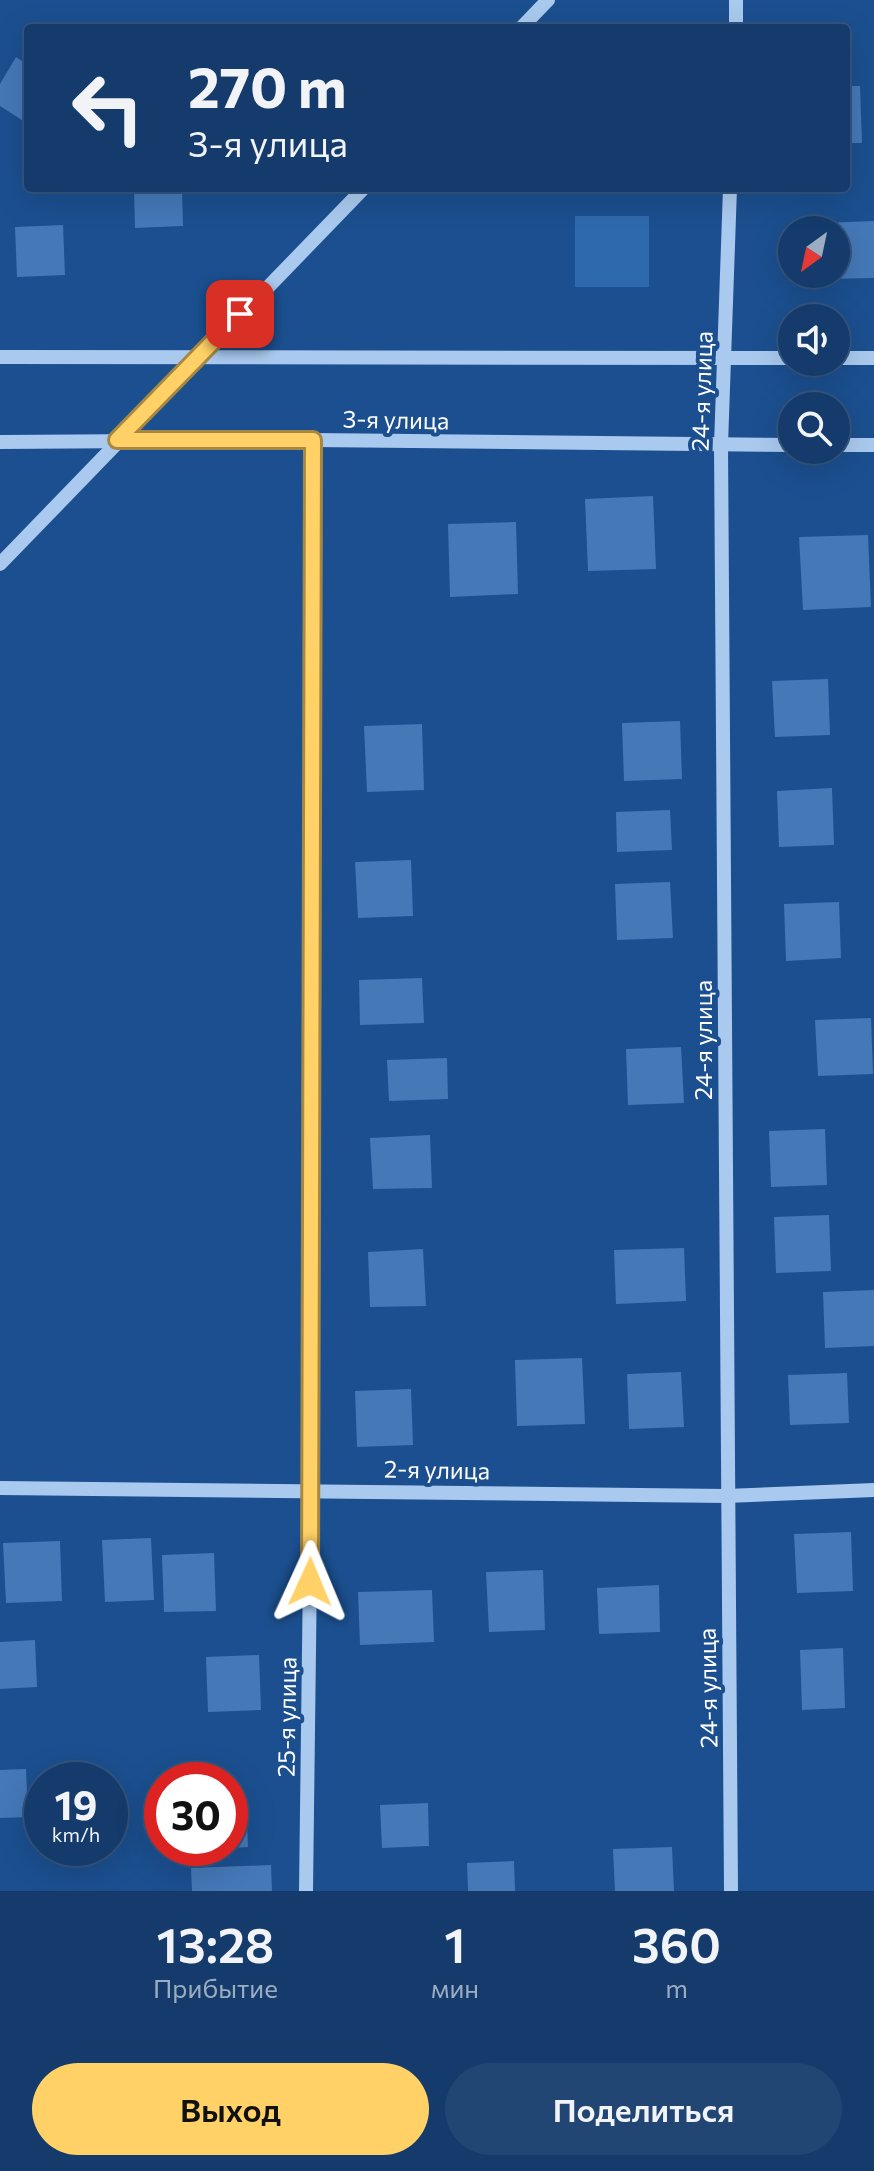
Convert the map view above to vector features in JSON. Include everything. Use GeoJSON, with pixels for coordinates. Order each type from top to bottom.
{"type":"FeatureCollection","features":[{"type":"Feature","properties":{"kind":"street"},"geometry":{"type":"LineString","coordinates":[[525,24],[548,0]]}},
{"type":"Feature","properties":{"kind":"street"},"geometry":{"type":"LineString","coordinates":[[736,0],[736,24]]}},
{"type":"Feature","properties":{"kind":"street"},"geometry":{"type":"LineString","coordinates":[[0,564],[360,192]]}},
{"type":"Feature","properties":{"kind":"street","name":"24-я улица"},"geometry":{"type":"LineString","coordinates":[[730,192],[721,445],[731,1891]]}},
{"type":"Feature","properties":{"kind":"street"},"geometry":{"type":"LineString","coordinates":[[0,357],[778,358]]}},
{"type":"Feature","properties":{"kind":"street"},"geometry":{"type":"LineString","coordinates":[[850,358],[874,358]]}},
{"type":"Feature","properties":{"kind":"street","name":"3-я улица"},"geometry":{"type":"LineString","coordinates":[[0,442],[313,440],[778,445]]}},
{"type":"Feature","properties":{"kind":"street","name":"25-я улица"},"geometry":{"type":"LineString","coordinates":[[306,1891],[311,1489],[313,440]]}},
{"type":"Feature","properties":{"kind":"street"},"geometry":{"type":"LineString","coordinates":[[850,445],[874,445]]}},
{"type":"Feature","properties":{"kind":"street","name":"2-я улица"},"geometry":{"type":"LineString","coordinates":[[0,1488],[311,1489],[726,1496],[874,1490]]}},
{"type":"Feature","properties":{"kind":"shaded area"},"geometry":{"type":"Polygon","coordinates":[[[575,216],[649,216],[649,287],[575,287],[575,216]]]}},
{"type":"Feature","properties":{"kind":"building"},"geometry":{"type":"Polygon","coordinates":[[[16,57],[24,62],[24,121],[0,106],[0,84],[16,57]]]}},
{"type":"Feature","properties":{"kind":"building"},"geometry":{"type":"Polygon","coordinates":[[[850,86],[860,86],[862,143],[850,143],[850,86]]]}},
{"type":"Feature","properties":{"kind":"building"},"geometry":{"type":"Polygon","coordinates":[[[134,192],[182,192],[183,226],[135,228],[134,192]]]}},
{"type":"Feature","properties":{"kind":"building"},"geometry":{"type":"Polygon","coordinates":[[[874,221],[874,278],[850,278],[850,222],[874,221]]]}},
{"type":"Feature","properties":{"kind":"building"},"geometry":{"type":"Polygon","coordinates":[[[63,225],[65,275],[17,277],[15,227],[63,225]]]}},
{"type":"Feature","properties":{"kind":"building"},"geometry":{"type":"Polygon","coordinates":[[[653,496],[656,569],[588,571],[585,499],[653,496]]]}},
{"type":"Feature","properties":{"kind":"building"},"geometry":{"type":"Polygon","coordinates":[[[516,522],[518,594],[450,597],[448,524],[516,522]]]}},
{"type":"Feature","properties":{"kind":"building"},"geometry":{"type":"Polygon","coordinates":[[[868,535],[871,607],[803,610],[799,537],[868,535]]]}},
{"type":"Feature","properties":{"kind":"building"},"geometry":{"type":"Polygon","coordinates":[[[828,679],[830,735],[775,737],[772,681],[828,679]]]}},
{"type":"Feature","properties":{"kind":"building"},"geometry":{"type":"Polygon","coordinates":[[[680,721],[682,779],[624,781],[622,723],[680,721]]]}},
{"type":"Feature","properties":{"kind":"building"},"geometry":{"type":"Polygon","coordinates":[[[422,724],[424,790],[367,792],[364,726],[422,724]]]}},
{"type":"Feature","properties":{"kind":"building"},"geometry":{"type":"Polygon","coordinates":[[[832,788],[834,845],[779,847],[777,791],[832,788]]]}},
{"type":"Feature","properties":{"kind":"building"},"geometry":{"type":"Polygon","coordinates":[[[670,810],[672,850],[617,852],[616,812],[670,810]]]}},
{"type":"Feature","properties":{"kind":"building"},"geometry":{"type":"Polygon","coordinates":[[[411,860],[413,916],[358,918],[355,862],[411,860]]]}},
{"type":"Feature","properties":{"kind":"building"},"geometry":{"type":"Polygon","coordinates":[[[670,882],[673,938],[617,940],[615,884],[670,882]]]}},
{"type":"Feature","properties":{"kind":"building"},"geometry":{"type":"Polygon","coordinates":[[[839,902],[841,958],[786,961],[784,904],[839,902]]]}},
{"type":"Feature","properties":{"kind":"building"},"geometry":{"type":"Polygon","coordinates":[[[422,978],[424,1023],[360,1025],[359,980],[422,978]]]}},
{"type":"Feature","properties":{"kind":"building"},"geometry":{"type":"Polygon","coordinates":[[[871,1018],[873,1074],[818,1076],[815,1020],[871,1018]]]}},
{"type":"Feature","properties":{"kind":"building"},"geometry":{"type":"Polygon","coordinates":[[[681,1047],[684,1103],[628,1105],[626,1049],[681,1047]]]}},
{"type":"Feature","properties":{"kind":"building"},"geometry":{"type":"Polygon","coordinates":[[[447,1058],[448,1099],[389,1101],[387,1060],[447,1058]]]}},
{"type":"Feature","properties":{"kind":"building"},"geometry":{"type":"Polygon","coordinates":[[[825,1129],[827,1185],[771,1187],[769,1131],[825,1129]]]}},
{"type":"Feature","properties":{"kind":"building"},"geometry":{"type":"Polygon","coordinates":[[[430,1135],[432,1188],[373,1189],[370,1138],[430,1135]]]}},
{"type":"Feature","properties":{"kind":"building"},"geometry":{"type":"Polygon","coordinates":[[[829,1215],[831,1271],[776,1273],[774,1217],[829,1215]]]}},
{"type":"Feature","properties":{"kind":"building"},"geometry":{"type":"Polygon","coordinates":[[[684,1248],[686,1301],[616,1304],[614,1250],[684,1248]]]}},
{"type":"Feature","properties":{"kind":"building"},"geometry":{"type":"Polygon","coordinates":[[[423,1249],[426,1306],[370,1307],[368,1252],[423,1249]]]}},
{"type":"Feature","properties":{"kind":"building"},"geometry":{"type":"Polygon","coordinates":[[[874,1290],[874,1346],[825,1348],[823,1292],[874,1290]]]}},
{"type":"Feature","properties":{"kind":"building"},"geometry":{"type":"Polygon","coordinates":[[[582,1358],[585,1424],[517,1426],[515,1360],[582,1358]]]}},
{"type":"Feature","properties":{"kind":"building"},"geometry":{"type":"Polygon","coordinates":[[[681,1372],[684,1427],[629,1429],[627,1374],[681,1372]]]}},
{"type":"Feature","properties":{"kind":"building"},"geometry":{"type":"Polygon","coordinates":[[[847,1373],[849,1423],[790,1425],[788,1375],[847,1373]]]}},
{"type":"Feature","properties":{"kind":"building"},"geometry":{"type":"Polygon","coordinates":[[[411,1389],[413,1445],[357,1447],[355,1391],[411,1389]]]}},
{"type":"Feature","properties":{"kind":"building"},"geometry":{"type":"Polygon","coordinates":[[[851,1532],[853,1591],[797,1593],[794,1534],[851,1532]]]}},
{"type":"Feature","properties":{"kind":"building"},"geometry":{"type":"Polygon","coordinates":[[[151,1538],[154,1600],[105,1602],[102,1540],[151,1538]]]}},
{"type":"Feature","properties":{"kind":"building"},"geometry":{"type":"Polygon","coordinates":[[[60,1541],[62,1601],[6,1603],[3,1543],[60,1541]]]}},
{"type":"Feature","properties":{"kind":"building"},"geometry":{"type":"Polygon","coordinates":[[[214,1553],[216,1611],[164,1612],[162,1555],[214,1553]]]}},
{"type":"Feature","properties":{"kind":"building"},"geometry":{"type":"Polygon","coordinates":[[[543,1570],[545,1630],[489,1632],[486,1572],[543,1570]]]}},
{"type":"Feature","properties":{"kind":"building"},"geometry":{"type":"Polygon","coordinates":[[[659,1585],[660,1632],[599,1634],[597,1588],[659,1585]]]}},
{"type":"Feature","properties":{"kind":"building"},"geometry":{"type":"Polygon","coordinates":[[[432,1590],[434,1642],[360,1645],[358,1592],[432,1590]]]}},
{"type":"Feature","properties":{"kind":"building"},"geometry":{"type":"Polygon","coordinates":[[[35,1640],[37,1687],[0,1689],[0,1642],[35,1640]]]}},
{"type":"Feature","properties":{"kind":"building"},"geometry":{"type":"Polygon","coordinates":[[[843,1648],[845,1708],[802,1710],[800,1650],[843,1648]]]}},
{"type":"Feature","properties":{"kind":"building"},"geometry":{"type":"Polygon","coordinates":[[[259,1655],[261,1710],[208,1712],[206,1657],[259,1655]]]}},
{"type":"Feature","properties":{"kind":"building"},"geometry":{"type":"Polygon","coordinates":[[[24,1769],[24,1817],[0,1818],[0,1770],[24,1769]]]}},
{"type":"Feature","properties":{"kind":"building"},"geometry":{"type":"Polygon","coordinates":[[[428,1803],[429,1846],[382,1848],[380,1805],[428,1803]]]}},
{"type":"Feature","properties":{"kind":"building"},"geometry":{"type":"Polygon","coordinates":[[[672,1847],[674,1891],[615,1891],[613,1849],[672,1847]]]}},
{"type":"Feature","properties":{"kind":"building"},"geometry":{"type":"Polygon","coordinates":[[[514,1861],[515,1891],[468,1891],[467,1863],[514,1861]]]}},
{"type":"Feature","properties":{"kind":"building"},"geometry":{"type":"Polygon","coordinates":[[[271,1865],[272,1891],[192,1891],[191,1868],[271,1865]]]}},
{"type":"Feature","properties":{"kind":"route"},"geometry":{"type":"LineString","coordinates":[[240,314],[117,440],[313,440],[310,1582]]}}]}
